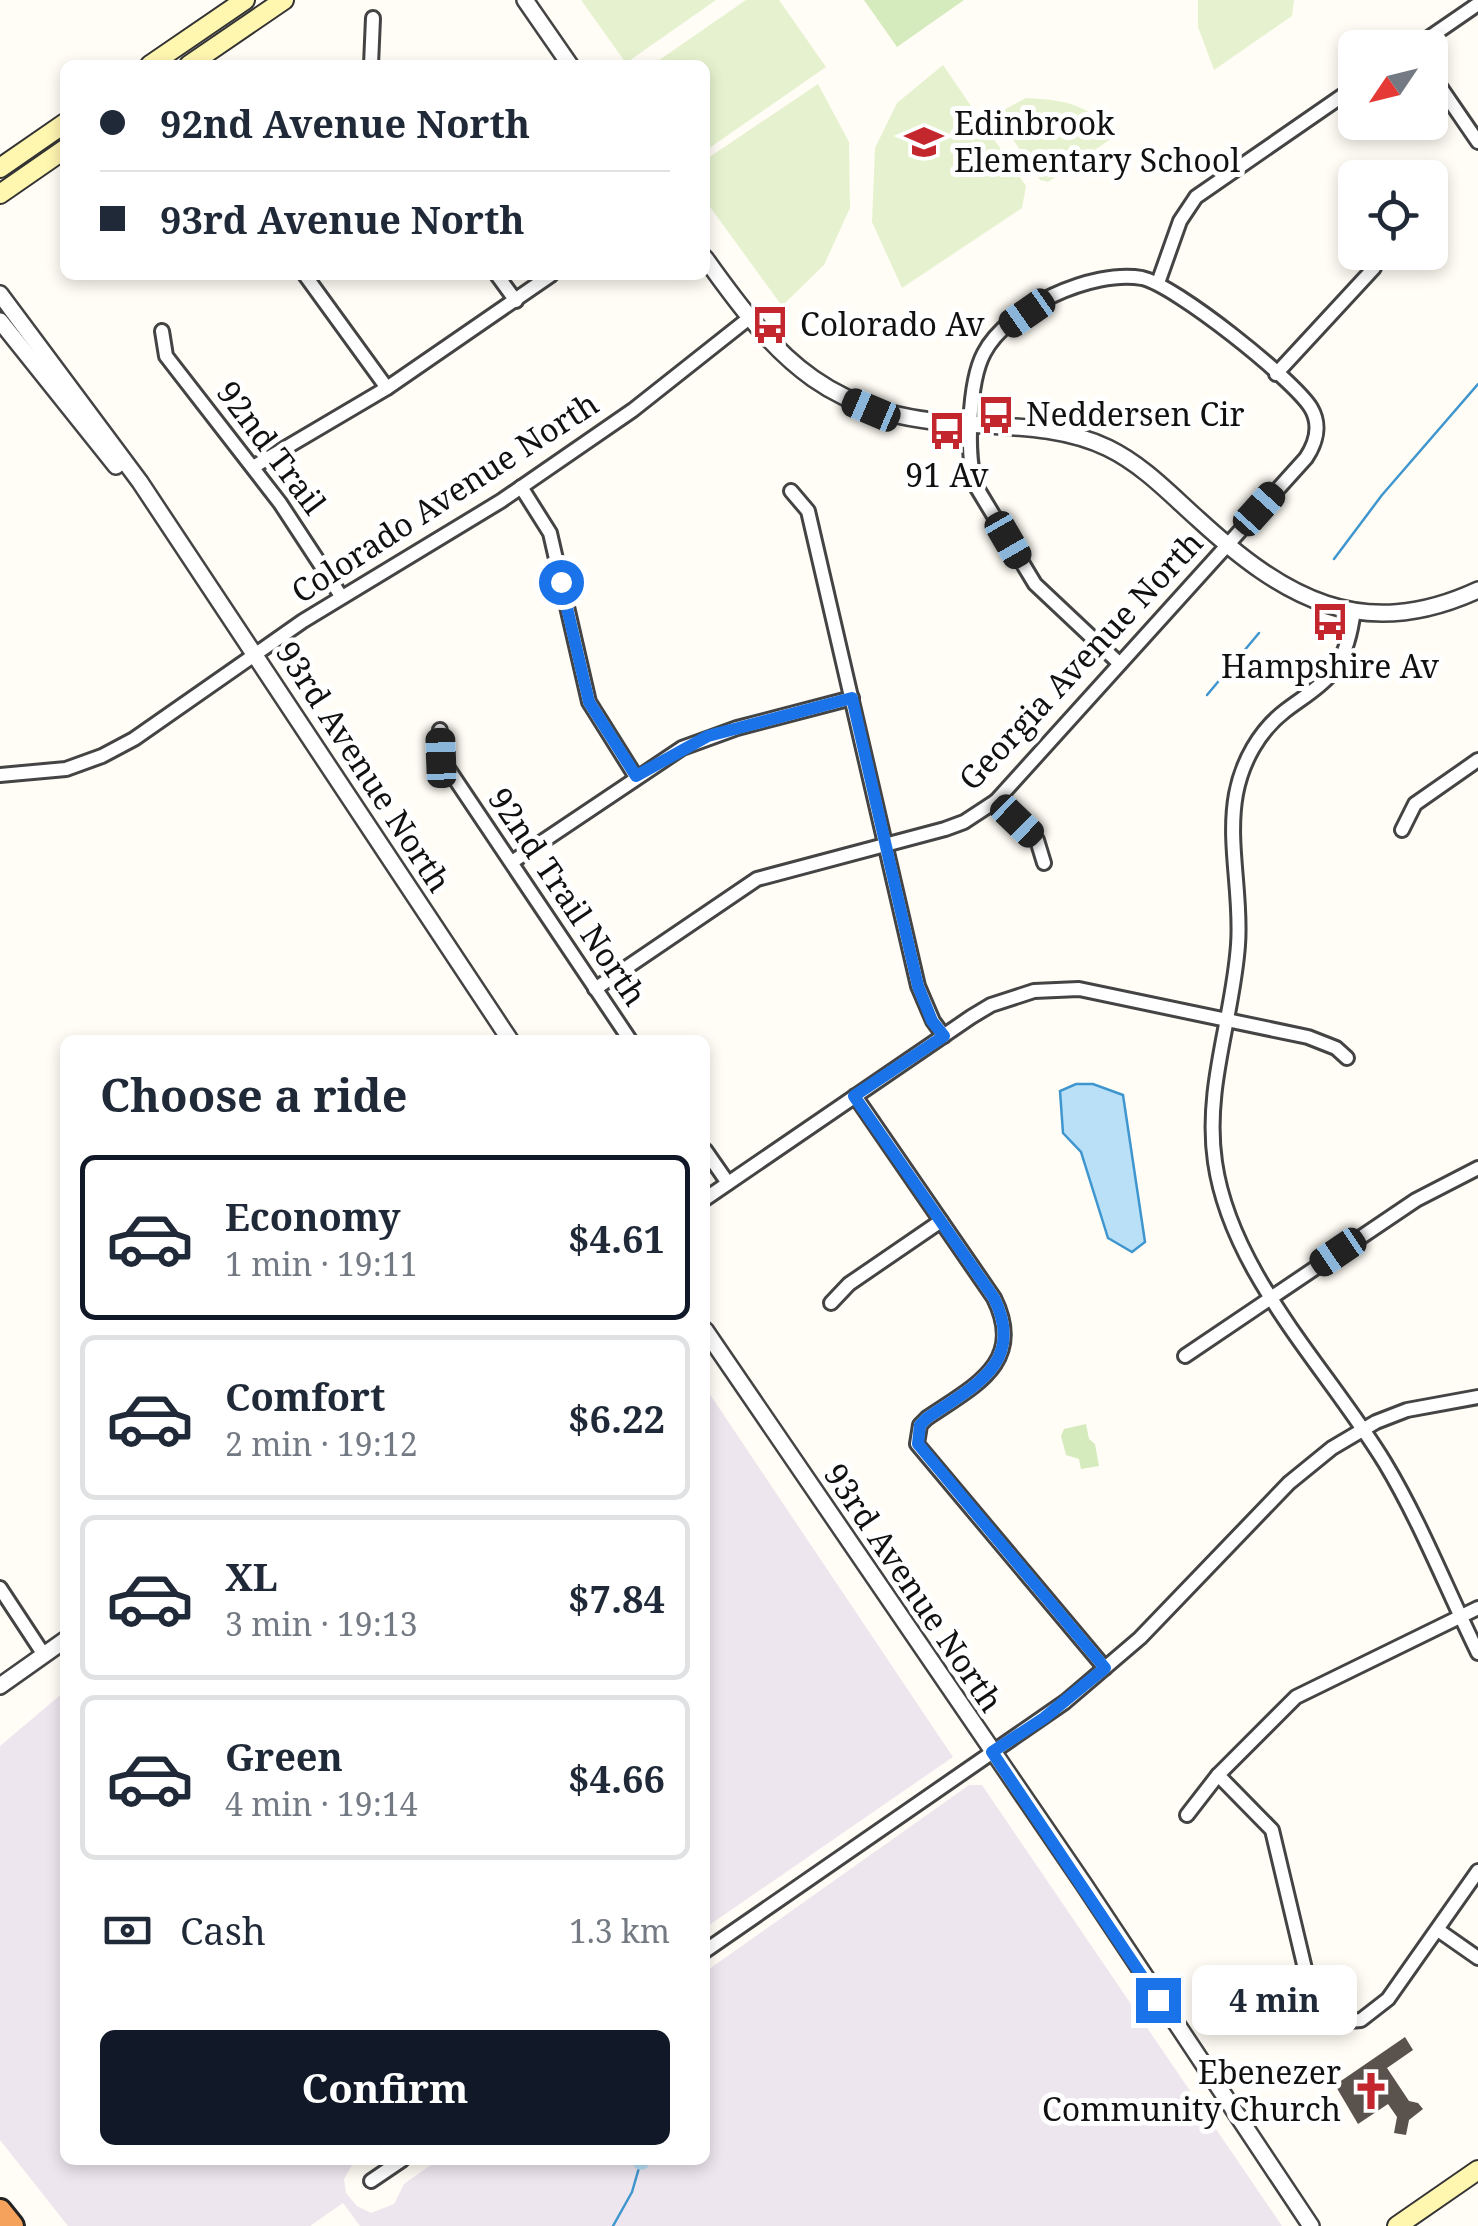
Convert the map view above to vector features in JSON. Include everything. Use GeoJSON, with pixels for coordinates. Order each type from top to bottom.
{"type":"FeatureCollection","features":[{"type":"Feature","properties":{"kind":"highway"},"geometry":{"type":"LineString","coordinates":[[0,2211],[12,2226]]}},
{"type":"Feature","properties":{"kind":"main road"},"geometry":{"type":"LineString","coordinates":[[157,60],[245,0]]}},
{"type":"Feature","properties":{"kind":"main road"},"geometry":{"type":"LineString","coordinates":[[196,60],[284,0]]}},
{"type":"Feature","properties":{"kind":"main road"},"geometry":{"type":"LineString","coordinates":[[0,168],[60,127]]}},
{"type":"Feature","properties":{"kind":"main road"},"geometry":{"type":"LineString","coordinates":[[0,194],[60,153]]}},
{"type":"Feature","properties":{"kind":"main road"},"geometry":{"type":"LineString","coordinates":[[1398,2226],[1478,2170]]}},
{"type":"Feature","properties":{"kind":"street"},"geometry":{"type":"LineString","coordinates":[[525,0],[567,60]]}},
{"type":"Feature","properties":{"kind":"street"},"geometry":{"type":"LineString","coordinates":[[1440,30],[1478,4]]}},
{"type":"Feature","properties":{"kind":"street"},"geometry":{"type":"LineString","coordinates":[[371,60],[373,18]]}},
{"type":"Feature","properties":{"kind":"street"},"geometry":{"type":"LineString","coordinates":[[1448,98],[1478,142]]}},
{"type":"Feature","properties":{"kind":"street"},"geometry":{"type":"LineString","coordinates":[[1158,283],[1180,221],[1196,197],[1338,99]]}},
{"type":"Feature","properties":{"kind":"street"},"geometry":{"type":"LineString","coordinates":[[710,265],[748,319],[786,359],[846,400],[894,417],[1048,430],[1110,449],[1154,479],[1226,545],[1282,587],[1354,610],[1417,609],[1478,590]]}},
{"type":"Feature","properties":{"kind":"street"},"geometry":{"type":"LineString","coordinates":[[1120,664],[1050,600],[1023,567],[971,473],[977,367],[993,339],[1078,283],[1116,276],[1158,283],[1198,307],[1276,374],[1372,270]]}},
{"type":"Feature","properties":{"kind":"street"},"geometry":{"type":"LineString","coordinates":[[309,280],[387,388]]}},
{"type":"Feature","properties":{"kind":"street"},"geometry":{"type":"LineString","coordinates":[[501,280],[516,301]]}},
{"type":"Feature","properties":{"kind":"street"},"geometry":{"type":"LineString","coordinates":[[254,466],[387,388],[543,280]]}},
{"type":"Feature","properties":{"kind":"street","name":"93rd Avenue North"},"geometry":{"type":"LineString","coordinates":[[0,294],[256,654],[507,1035]]}},
{"type":"Feature","properties":{"kind":"street","name":"Colorado Avenue North"},"geometry":{"type":"LineString","coordinates":[[0,775],[66,769],[102,756],[342,596],[521,487],[633,410],[748,319]]}},
{"type":"Feature","properties":{"kind":"street","name":"93rd Avenue North"},"geometry":{"type":"LineString","coordinates":[[0,321],[168,526]]}},
{"type":"Feature","properties":{"kind":"street","name":"92nd Trail"},"geometry":{"type":"LineString","coordinates":[[162,331],[166,356],[254,466],[342,596]]}},
{"type":"Feature","properties":{"kind":"street","name":"Georgia Avenue North"},"geometry":{"type":"LineString","coordinates":[[595,989],[740,888],[776,873],[964,822],[996,801],[1313,447],[1316,421],[1303,398],[1276,374]]}},
{"type":"Feature","properties":{"kind":"street"},"geometry":{"type":"LineString","coordinates":[[521,487],[550,534],[589,702],[636,776]]}},
{"type":"Feature","properties":{"kind":"street"},"geometry":{"type":"LineString","coordinates":[[791,491],[808,510],[918,986],[932,1021],[944,1036]]}},
{"type":"Feature","properties":{"kind":"street"},"geometry":{"type":"LineString","coordinates":[[1354,610],[1342,658],[1331,675],[1265,729],[1252,748],[1236,791],[1234,837],[1240,926],[1236,974],[1214,1088],[1215,1162],[1235,1232],[1272,1296],[1402,1492],[1478,1653]]}},
{"type":"Feature","properties":{"kind":"street"},"geometry":{"type":"LineString","coordinates":[[512,862],[636,776],[708,736],[852,698]]}},
{"type":"Feature","properties":{"kind":"street","name":"92nd Trail North"},"geometry":{"type":"LineString","coordinates":[[440,730],[441,758],[627,1035]]}},
{"type":"Feature","properties":{"kind":"street"},"geometry":{"type":"LineString","coordinates":[[1402,830],[1415,804],[1478,760]]}},
{"type":"Feature","properties":{"kind":"street"},"geometry":{"type":"LineString","coordinates":[[996,801],[1037,840],[1044,862]]}},
{"type":"Feature","properties":{"kind":"street"},"geometry":{"type":"LineString","coordinates":[[710,1195],[991,1005],[1034,991],[1056,988],[1101,992],[1308,1036],[1336,1048],[1347,1058]]}},
{"type":"Feature","properties":{"kind":"street"},"geometry":{"type":"LineString","coordinates":[[854,1096],[994,1298],[1005,1328],[1004,1344],[990,1373],[920,1425],[918,1444],[1105,1668]]}},
{"type":"Feature","properties":{"kind":"street"},"geometry":{"type":"LineString","coordinates":[[710,1157],[728,1183]]}},
{"type":"Feature","properties":{"kind":"street"},"geometry":{"type":"LineString","coordinates":[[1185,1356],[1416,1200],[1478,1168]]}},
{"type":"Feature","properties":{"kind":"street"},"geometry":{"type":"LineString","coordinates":[[830,1302],[941,1220]]}},
{"type":"Feature","properties":{"kind":"street","name":"93rd Avenue North"},"geometry":{"type":"LineString","coordinates":[[710,1337],[1311,2226]]}},
{"type":"Feature","properties":{"kind":"street"},"geometry":{"type":"LineString","coordinates":[[710,1948],[1044,1718],[1105,1668],[1289,1483],[1363,1429],[1407,1410],[1478,1397]]}},
{"type":"Feature","properties":{"kind":"street"},"geometry":{"type":"LineString","coordinates":[[0,1588],[44,1655]]}},
{"type":"Feature","properties":{"kind":"street"},"geometry":{"type":"LineString","coordinates":[[1187,1815],[1218,1776],[1296,1697],[1478,1608]]}},
{"type":"Feature","properties":{"kind":"street"},"geometry":{"type":"LineString","coordinates":[[0,1686],[60,1644]]}},
{"type":"Feature","properties":{"kind":"street"},"geometry":{"type":"LineString","coordinates":[[1218,1776],[1272,1830],[1316,2006],[1338,2022],[1372,2015],[1401,1984],[1478,1870]]}},
{"type":"Feature","properties":{"kind":"street"},"geometry":{"type":"LineString","coordinates":[[1438,1930],[1478,1958]]}},
{"type":"Feature","properties":{"kind":"street"},"geometry":{"type":"LineString","coordinates":[[372,2181],[395,2165]]}},
{"type":"Feature","properties":{"kind":"shaded area"},"geometry":{"type":"Polygon","coordinates":[[[710,1394],[953,1757],[710,1925],[710,1394]]]}},
{"type":"Feature","properties":{"kind":"shaded area"},"geometry":{"type":"Polygon","coordinates":[[[60,1695],[60,2165],[352,2165],[344,2179],[346,2193],[357,2206],[371,2213],[394,2204],[404,2184],[431,2165],[710,2165],[710,1968],[969,1785],[982,1785],[1282,2226],[360,2226],[343,2203],[310,2226],[68,2226],[0,2140],[0,1746],[60,1695]]]}},
{"type":"Feature","properties":{"kind":"green space"},"geometry":{"type":"Polygon","coordinates":[[[581,0],[716,0],[630,60],[624,60],[581,0]]]}},
{"type":"Feature","properties":{"kind":"green space"},"geometry":{"type":"Polygon","coordinates":[[[746,0],[779,0],[826,67],[710,148],[710,60],[659,60],[746,0]]]}},
{"type":"Feature","properties":{"kind":"green space"},"geometry":{"type":"Polygon","coordinates":[[[864,0],[964,0],[897,47],[864,0]]]}},
{"type":"Feature","properties":{"kind":"green space"},"geometry":{"type":"Polygon","coordinates":[[[1198,0],[1294,0],[1292,16],[1214,70],[1198,27],[1198,0]]]}},
{"type":"Feature","properties":{"kind":"green space"},"geometry":{"type":"Polygon","coordinates":[[[943,65],[1026,186],[1022,208],[902,288],[872,222],[875,148],[897,103],[943,65]]]}},
{"type":"Feature","properties":{"kind":"green space"},"geometry":{"type":"Polygon","coordinates":[[[818,84],[849,142],[850,208],[824,265],[782,306],[710,207],[710,157],[818,84]]]}},
{"type":"Feature","properties":{"kind":"green space"},"geometry":{"type":"Polygon","coordinates":[[[1026,98],[1076,106],[1118,134],[1048,182],[1040,180],[996,114],[1026,98]]]}},
{"type":"Feature","properties":{"kind":"green space"},"geometry":{"type":"Polygon","coordinates":[[[1086,1424],[1099,1466],[1081,1469],[1079,1459],[1066,1455],[1061,1436],[1064,1429],[1086,1424]]]}},
{"type":"Feature","properties":{"kind":"water"},"geometry":{"type":"Polygon","coordinates":[[[1076,1084],[1093,1084],[1123,1095],[1145,1242],[1132,1252],[1108,1238],[1081,1152],[1063,1133],[1060,1091],[1076,1084]]]}},
{"type":"Feature","properties":{"kind":"building","name":"Ebenezer Community Church"},"geometry":{"type":"Polygon","coordinates":[[[1405,2037],[1413,2050],[1387,2068],[1409,2101],[1423,2109],[1409,2120],[1406,2135],[1394,2133],[1397,2117],[1388,2104],[1358,2124],[1335,2085],[1405,2037]]]}},
{"type":"Feature","properties":{"kind":"waterway"},"geometry":{"type":"LineString","coordinates":[[1334,559],[1382,495],[1478,384]]}},
{"type":"Feature","properties":{"kind":"waterway"},"geometry":{"type":"LineString","coordinates":[[1207,695],[1259,633]]}},
{"type":"Feature","properties":{"kind":"waterway"},"geometry":{"type":"LineString","coordinates":[[613,2226],[632,2192],[640,2165]]}},
{"type":"Feature","properties":{"kind":"place","name":"Edinbrook Elementary School"},"geometry":{"type":"Point","coordinates":[924,142]}},
{"type":"Feature","properties":{"kind":"place","name":"Colorado Av"},"geometry":{"type":"Point","coordinates":[770,325]}},
{"type":"Feature","properties":{"kind":"place","name":"Neddersen Cir"},"geometry":{"type":"Point","coordinates":[996,415]}},
{"type":"Feature","properties":{"kind":"place","name":"91 Av"},"geometry":{"type":"Point","coordinates":[947,431]}},
{"type":"Feature","properties":{"kind":"place","name":"Hampshire Av"},"geometry":{"type":"Point","coordinates":[1330,622]}},
{"type":"Feature","properties":{"kind":"place","name":"Ebenezer Community Church"},"geometry":{"type":"Point","coordinates":[1371,2091]}},
{"type":"Feature","properties":{"kind":"route"},"geometry":{"type":"LineString","coordinates":[[561,582],[589,702],[636,776],[708,736],[852,698],[918,986],[932,1021],[944,1036],[854,1096],[994,1298],[1005,1328],[999,1360],[990,1373],[927,1418],[920,1425],[918,1444],[1105,1668],[1044,1718],[992,1752],[1158,2000]]}}]}
